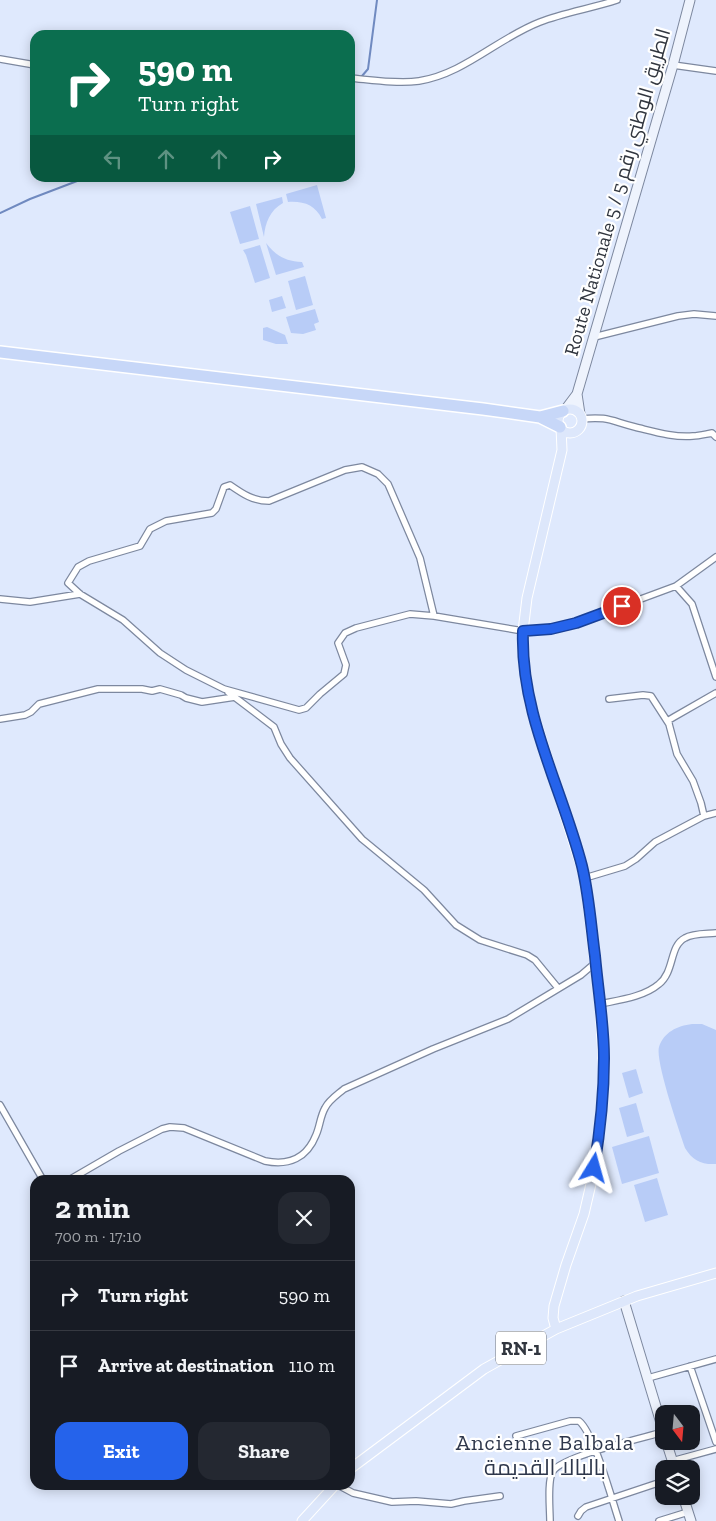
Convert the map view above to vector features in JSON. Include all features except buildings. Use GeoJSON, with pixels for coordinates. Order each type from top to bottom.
{"type":"FeatureCollection","features":[{"type":"Feature","properties":{"kind":"highway"},"geometry":{"type":"LineString","coordinates":[[0,352],[540,417],[560,427]]}},
{"type":"Feature","properties":{"kind":"highway"},"geometry":{"type":"LineString","coordinates":[[540,417],[564,410]]}},
{"type":"Feature","properties":{"kind":"main road","name":"Route Nationale 5 / الطريق الوطني رقم 5"},"geometry":{"type":"LineString","coordinates":[[577,394],[673,65],[690,0]]}},
{"type":"Feature","properties":{"kind":"main road"},"geometry":{"type":"LineString","coordinates":[[556,1329],[553,1318],[554,1306],[586,1207],[597,1152],[604,1076],[600,1004],[585,878],[530,703],[524,668],[523,631],[528,589],[562,450],[558,420],[577,394]]}},
{"type":"Feature","properties":{"kind":"main road"},"geometry":{"type":"LineString","coordinates":[[562,450],[581,425],[577,394]]}},
{"type":"Feature","properties":{"kind":"main road"},"geometry":{"type":"LineString","coordinates":[[564,410],[574,409],[581,417]]}},
{"type":"Feature","properties":{"kind":"main road"},"geometry":{"type":"LineString","coordinates":[[560,427],[568,432],[577,430]]}},
{"type":"Feature","properties":{"kind":"main road","name":"RN-1"},"geometry":{"type":"LineString","coordinates":[[355,1465],[484,1369],[556,1329],[624,1301],[716,1273]]}},
{"type":"Feature","properties":{"kind":"main road"},"geometry":{"type":"LineString","coordinates":[[624,1301],[656,1405]]}},
{"type":"Feature","properties":{"kind":"main road"},"geometry":{"type":"LineString","coordinates":[[302,1521],[331,1490]]}},
{"type":"Feature","properties":{"kind":"street"},"geometry":{"type":"LineString","coordinates":[[355,78],[419,81],[444,74],[540,22],[617,0]]}},
{"type":"Feature","properties":{"kind":"street"},"geometry":{"type":"LineString","coordinates":[[0,59],[30,64]]}},
{"type":"Feature","properties":{"kind":"street"},"geometry":{"type":"LineString","coordinates":[[673,65],[716,71]]}},
{"type":"Feature","properties":{"kind":"street"},"geometry":{"type":"LineString","coordinates":[[594,337],[678,316],[694,314],[716,316]]}},
{"type":"Feature","properties":{"kind":"street"},"geometry":{"type":"LineString","coordinates":[[581,417],[607,418],[634,427],[665,433],[693,436],[712,433],[716,437]]}},
{"type":"Feature","properties":{"kind":"street"},"geometry":{"type":"LineString","coordinates":[[434,616],[420,558],[388,484],[378,474],[362,467],[345,470],[269,501],[258,501],[246,497],[230,485],[224,487],[216,509],[212,513],[166,521],[150,528],[140,546],[88,561],[78,567],[68,583],[80,594],[123,620],[160,653],[186,670],[224,689],[274,727],[281,744],[290,758],[362,838],[424,890],[456,925],[480,940],[527,955],[535,960],[558,988]]}},
{"type":"Feature","properties":{"kind":"street"},"geometry":{"type":"LineString","coordinates":[[224,689],[299,710],[306,708],[345,672],[346,664],[338,643],[345,633],[356,628],[410,614],[434,616],[523,631],[551,629],[576,623],[676,586],[716,557]]}},
{"type":"Feature","properties":{"kind":"street"},"geometry":{"type":"LineString","coordinates":[[676,586],[692,604],[716,677]]}},
{"type":"Feature","properties":{"kind":"street"},"geometry":{"type":"LineString","coordinates":[[0,599],[30,602],[80,594]]}},
{"type":"Feature","properties":{"kind":"street"},"geometry":{"type":"LineString","coordinates":[[0,719],[26,715],[40,704],[98,689],[142,689],[152,691],[160,689],[202,702],[235,697]]}},
{"type":"Feature","properties":{"kind":"street"},"geometry":{"type":"LineString","coordinates":[[669,724],[669,720],[674,716],[716,692]]}},
{"type":"Feature","properties":{"kind":"street"},"geometry":{"type":"LineString","coordinates":[[609,699],[643,695],[651,696],[669,724],[677,754],[692,781],[704,816]]}},
{"type":"Feature","properties":{"kind":"street"},"geometry":{"type":"LineString","coordinates":[[585,878],[630,863],[649,845],[704,816],[716,814]]}},
{"type":"Feature","properties":{"kind":"street"},"geometry":{"type":"LineString","coordinates":[[600,1004],[635,996],[659,984],[668,975],[678,942],[686,937],[716,933]]}},
{"type":"Feature","properties":{"kind":"street"},"geometry":{"type":"LineString","coordinates":[[78,1175],[119,1151],[170,1127],[184,1128],[265,1161],[278,1164],[288,1162],[305,1152],[317,1133],[325,1108],[332,1098],[344,1089],[432,1049],[508,1019],[581,975],[595,963]]}},
{"type":"Feature","properties":{"kind":"street"},"geometry":{"type":"LineString","coordinates":[[0,1105],[40,1175]]}},
{"type":"Feature","properties":{"kind":"street"},"geometry":{"type":"LineString","coordinates":[[648,1378],[716,1359]]}},
{"type":"Feature","properties":{"kind":"street"},"geometry":{"type":"LineString","coordinates":[[690,1366],[716,1442]]}},
{"type":"Feature","properties":{"kind":"street"},"geometry":{"type":"LineString","coordinates":[[516,1436],[570,1421],[579,1421],[584,1425],[596,1451],[619,1521]]}},
{"type":"Feature","properties":{"kind":"street"},"geometry":{"type":"LineString","coordinates":[[550,1521],[550,1479],[553,1470],[564,1463],[596,1451],[655,1435]]}},
{"type":"Feature","properties":{"kind":"street"},"geometry":{"type":"LineString","coordinates":[[687,1460],[716,1449]]}},
{"type":"Feature","properties":{"kind":"street"},"geometry":{"type":"LineString","coordinates":[[578,1516],[586,1507],[655,1484]]}},
{"type":"Feature","properties":{"kind":"street"},"geometry":{"type":"LineString","coordinates":[[347,1490],[392,1502],[451,1504],[500,1496]]}},
{"type":"Feature","properties":{"kind":"street"},"geometry":{"type":"LineString","coordinates":[[660,1521],[690,1516]]}},
{"type":"Feature","properties":{"kind":"shaded area"},"geometry":{"type":"Polygon","coordinates":[[[317,185],[326,218],[322,219],[316,210],[308,205],[299,202],[288,202],[286,194],[317,185]]]}},
{"type":"Feature","properties":{"kind":"shaded area"},"geometry":{"type":"Polygon","coordinates":[[[282,197],[283,203],[269,217],[264,237],[256,204],[282,197]]]}},
{"type":"Feature","properties":{"kind":"shaded area"},"geometry":{"type":"Polygon","coordinates":[[[250,206],[259,239],[240,244],[230,212],[250,206]]]}},
{"type":"Feature","properties":{"kind":"shaded area"},"geometry":{"type":"Polygon","coordinates":[[[266,243],[277,254],[286,259],[302,262],[304,267],[276,275],[266,243]]]}},
{"type":"Feature","properties":{"kind":"shaded area"},"geometry":{"type":"Polygon","coordinates":[[[260,245],[270,278],[255,283],[243,250],[260,245]]]}},
{"type":"Feature","properties":{"kind":"shaded area"},"geometry":{"type":"Polygon","coordinates":[[[305,276],[313,305],[296,310],[288,281],[305,276]]]}},
{"type":"Feature","properties":{"kind":"shaded area"},"geometry":{"type":"Polygon","coordinates":[[[282,296],[286,308],[272,312],[269,300],[282,296]]]}},
{"type":"Feature","properties":{"kind":"shaded area"},"geometry":{"type":"Polygon","coordinates":[[[315,309],[319,322],[314,324],[316,330],[303,334],[291,333],[286,317],[315,309]]]}},
{"type":"Feature","properties":{"kind":"shaded area"},"geometry":{"type":"Polygon","coordinates":[[[267,327],[285,335],[288,344],[276,344],[263,340],[263,328],[267,327]]]}},
{"type":"Feature","properties":{"kind":"shaded area"},"geometry":{"type":"Polygon","coordinates":[[[692,1024],[702,1024],[716,1030],[716,1164],[706,1164],[698,1161],[685,1148],[668,1096],[659,1055],[659,1047],[664,1037],[676,1028],[692,1024]]]}},
{"type":"Feature","properties":{"kind":"shaded area"},"geometry":{"type":"Polygon","coordinates":[[[636,1069],[643,1093],[629,1098],[622,1073],[636,1069]]]}},
{"type":"Feature","properties":{"kind":"shaded area"},"geometry":{"type":"Polygon","coordinates":[[[636,1103],[644,1132],[627,1137],[619,1108],[636,1103]]]}},
{"type":"Feature","properties":{"kind":"shaded area"},"geometry":{"type":"Polygon","coordinates":[[[649,1136],[659,1173],[622,1184],[612,1147],[649,1136]]]}},
{"type":"Feature","properties":{"kind":"shaded area"},"geometry":{"type":"Polygon","coordinates":[[[657,1178],[668,1215],[645,1222],[634,1185],[657,1178]]]}},
{"type":"Feature","properties":{"kind":"waterway"},"geometry":{"type":"LineString","coordinates":[[362,76],[368,69],[377,0]]}},
{"type":"Feature","properties":{"kind":"waterway"},"geometry":{"type":"LineString","coordinates":[[0,213],[75,182]]}},
{"type":"Feature","properties":{"kind":"district","name":"Ancienne Balbala بالبالا القديمة"},"geometry":{"type":"Point","coordinates":[545,1454]}},
{"type":"Feature","properties":{"kind":"route"},"geometry":{"type":"LineString","coordinates":[[594,1168],[603,1096],[604,1056],[588,895],[578,852],[544,751],[527,692],[522,644],[523,631],[551,629],[576,623],[622,606]]}}]}
